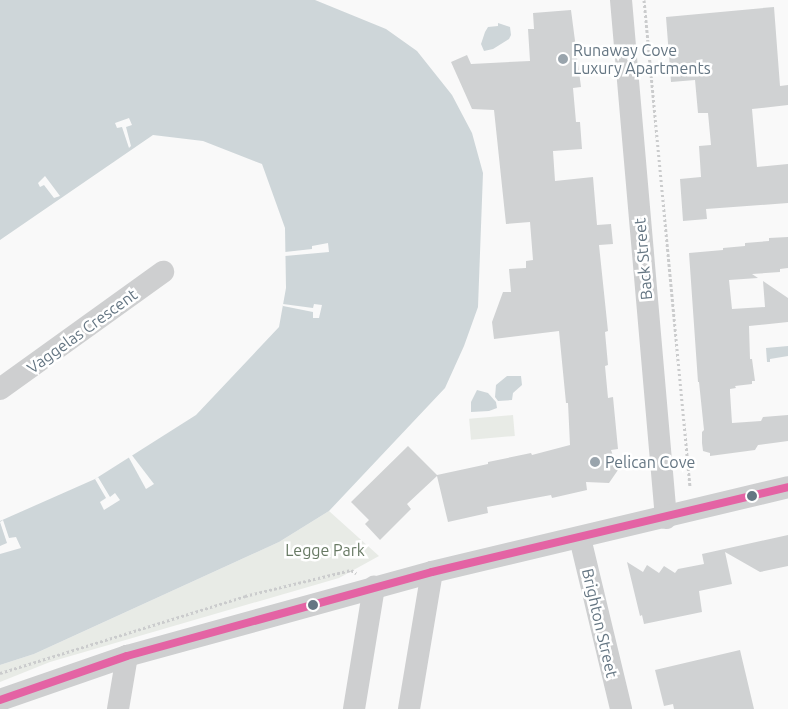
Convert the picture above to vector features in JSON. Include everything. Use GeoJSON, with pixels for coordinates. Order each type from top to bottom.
{"type":"FeatureCollection","features":[{"type":"Feature","properties":{"kind":"street","name":"Back Street"},"geometry":{"type":"LineString","coordinates":[[620,0],[666,518]]}},
{"type":"Feature","properties":{"kind":"street","name":"Vaggelas Crescent"},"geometry":{"type":"LineString","coordinates":[[0,389],[163,272]]}},
{"type":"Feature","properties":{"kind":"street"},"geometry":{"type":"LineString","coordinates":[[0,700],[128,656],[374,587],[788,487]]}},
{"type":"Feature","properties":{"kind":"street","name":"Brighton Street"},"geometry":{"type":"LineString","coordinates":[[580,538],[621,709]]}},
{"type":"Feature","properties":{"kind":"street"},"geometry":{"type":"LineString","coordinates":[[410,709],[432,572]]}},
{"type":"Feature","properties":{"kind":"street"},"geometry":{"type":"LineString","coordinates":[[354,709],[374,587]]}},
{"type":"Feature","properties":{"kind":"street"},"geometry":{"type":"LineString","coordinates":[[118,709],[128,656]]}},
{"type":"Feature","properties":{"kind":"path"},"geometry":{"type":"LineString","coordinates":[[644,0],[690,487]]}},
{"type":"Feature","properties":{"kind":"path"},"geometry":{"type":"LineString","coordinates":[[0,673],[245,596],[351,570],[374,587]]}},
{"type":"Feature","properties":{"kind":"green space"},"geometry":{"type":"Polygon","coordinates":[[[513,415],[515,436],[471,440],[469,419],[513,415]]]}},
{"type":"Feature","properties":{"kind":"green space","name":"Legge Park"},"geometry":{"type":"Polygon","coordinates":[[[329,511],[379,556],[339,578],[50,662],[0,682],[0,665],[34,654],[279,542],[329,511]]]}},
{"type":"Feature","properties":{"kind":"shaded area"},"geometry":{"type":"Polygon","coordinates":[[[0,0],[315,0],[386,29],[417,51],[452,95],[472,133],[483,173],[478,307],[464,346],[445,388],[329,511],[279,542],[34,654],[0,665],[0,521],[95,479],[196,415],[279,327],[286,288],[285,228],[262,164],[203,141],[153,135],[0,240],[0,0]]]}},
{"type":"Feature","properties":{"kind":"shaded area"},"geometry":{"type":"Polygon","coordinates":[[[498,23],[510,27],[511,35],[509,39],[493,49],[484,51],[481,44],[485,32],[488,27],[498,26],[498,23]]]}},
{"type":"Feature","properties":{"kind":"shaded area"},"geometry":{"type":"Polygon","coordinates":[[[788,346],[788,356],[770,359],[770,362],[767,362],[766,348],[788,346]]]}},
{"type":"Feature","properties":{"kind":"shaded area"},"geometry":{"type":"Polygon","coordinates":[[[507,376],[521,376],[522,385],[513,393],[512,400],[498,401],[495,397],[496,385],[507,376]]]}},
{"type":"Feature","properties":{"kind":"shaded area"},"geometry":{"type":"Polygon","coordinates":[[[477,390],[488,393],[496,402],[497,408],[489,411],[471,412],[471,402],[477,390]]]}},
{"type":"Feature","properties":{"kind":"pier"},"geometry":{"type":"Polygon","coordinates":[[[129,118],[132,125],[126,127],[131,146],[129,148],[122,127],[117,128],[115,123],[129,118]]]}},
{"type":"Feature","properties":{"kind":"pier"},"geometry":{"type":"Polygon","coordinates":[[[45,176],[60,196],[54,198],[44,185],[40,187],[38,183],[45,176]]]}},
{"type":"Feature","properties":{"kind":"pier"},"geometry":{"type":"Polygon","coordinates":[[[328,243],[329,252],[285,256],[285,252],[312,249],[312,246],[328,243]]]}},
{"type":"Feature","properties":{"kind":"pier"},"geometry":{"type":"Polygon","coordinates":[[[283,304],[313,308],[314,304],[322,305],[319,318],[313,318],[313,312],[283,306],[283,304]]]}},
{"type":"Feature","properties":{"kind":"pier"},"geometry":{"type":"Polygon","coordinates":[[[131,454],[154,484],[146,489],[128,456],[131,454]]]}},
{"type":"Feature","properties":{"kind":"pier"},"geometry":{"type":"Polygon","coordinates":[[[98,477],[110,497],[115,493],[120,500],[104,510],[100,502],[106,498],[95,479],[98,477]]]}},
{"type":"Feature","properties":{"kind":"pier"},"geometry":{"type":"Polygon","coordinates":[[[3,520],[9,538],[16,537],[21,548],[0,554],[0,546],[7,543],[0,522],[3,520]]]}},
{"type":"Feature","properties":{"kind":"building"},"geometry":{"type":"Polygon","coordinates":[[[774,7],[780,86],[788,85],[788,105],[752,109],[757,167],[788,164],[788,203],[706,209],[707,219],[683,221],[680,179],[701,177],[699,146],[711,145],[708,113],[698,113],[695,80],[671,82],[666,17],[774,7]]]}},
{"type":"Feature","properties":{"kind":"building"},"geometry":{"type":"Polygon","coordinates":[[[571,10],[581,87],[573,88],[576,122],[580,122],[582,149],[553,151],[555,181],[593,177],[597,225],[611,224],[613,244],[599,245],[608,331],[605,332],[608,365],[605,366],[608,398],[613,397],[618,449],[611,450],[618,470],[609,483],[586,482],[587,490],[552,498],[551,495],[487,507],[488,513],[448,522],[437,476],[407,504],[411,509],[380,540],[365,524],[369,520],[351,502],[408,446],[437,475],[570,445],[568,403],[566,403],[559,331],[494,339],[492,322],[503,292],[511,292],[509,269],[526,268],[526,261],[533,260],[530,222],[506,224],[494,110],[472,109],[451,62],[467,55],[471,64],[530,61],[528,29],[534,29],[533,13],[571,10]]]}},
{"type":"Feature","properties":{"kind":"building"},"geometry":{"type":"Polygon","coordinates":[[[788,237],[788,268],[780,269],[780,272],[752,274],[758,278],[729,280],[732,309],[765,307],[763,281],[788,298],[788,322],[749,326],[750,359],[752,359],[755,381],[752,381],[752,384],[735,386],[736,388],[730,389],[730,392],[732,423],[761,421],[763,417],[788,415],[788,441],[758,445],[755,450],[710,456],[710,453],[703,451],[702,443],[702,432],[704,430],[698,382],[689,253],[723,250],[723,248],[745,246],[745,243],[769,241],[769,238],[788,237]]]}},
{"type":"Feature","properties":{"kind":"building"},"geometry":{"type":"Polygon","coordinates":[[[788,535],[788,566],[760,572],[725,552],[732,584],[699,591],[702,612],[644,624],[642,615],[640,616],[627,562],[643,572],[647,565],[659,573],[664,566],[675,573],[678,569],[704,564],[702,554],[788,535]]]}},
{"type":"Feature","properties":{"kind":"building"},"geometry":{"type":"Polygon","coordinates":[[[740,650],[754,709],[674,709],[673,704],[664,706],[655,670],[740,650]]]}},
{"type":"Feature","properties":{"kind":"transit line"},"geometry":{"type":"LineString","coordinates":[[0,700],[127,656],[432,572],[788,487]]}},
{"type":"Feature","properties":{"kind":"place","name":"Runaway Cove Luxury Apartments"},"geometry":{"type":"Point","coordinates":[563,59]}},
{"type":"Feature","properties":{"kind":"place","name":"Pelican Cove"},"geometry":{"type":"Point","coordinates":[595,462]}}]}
